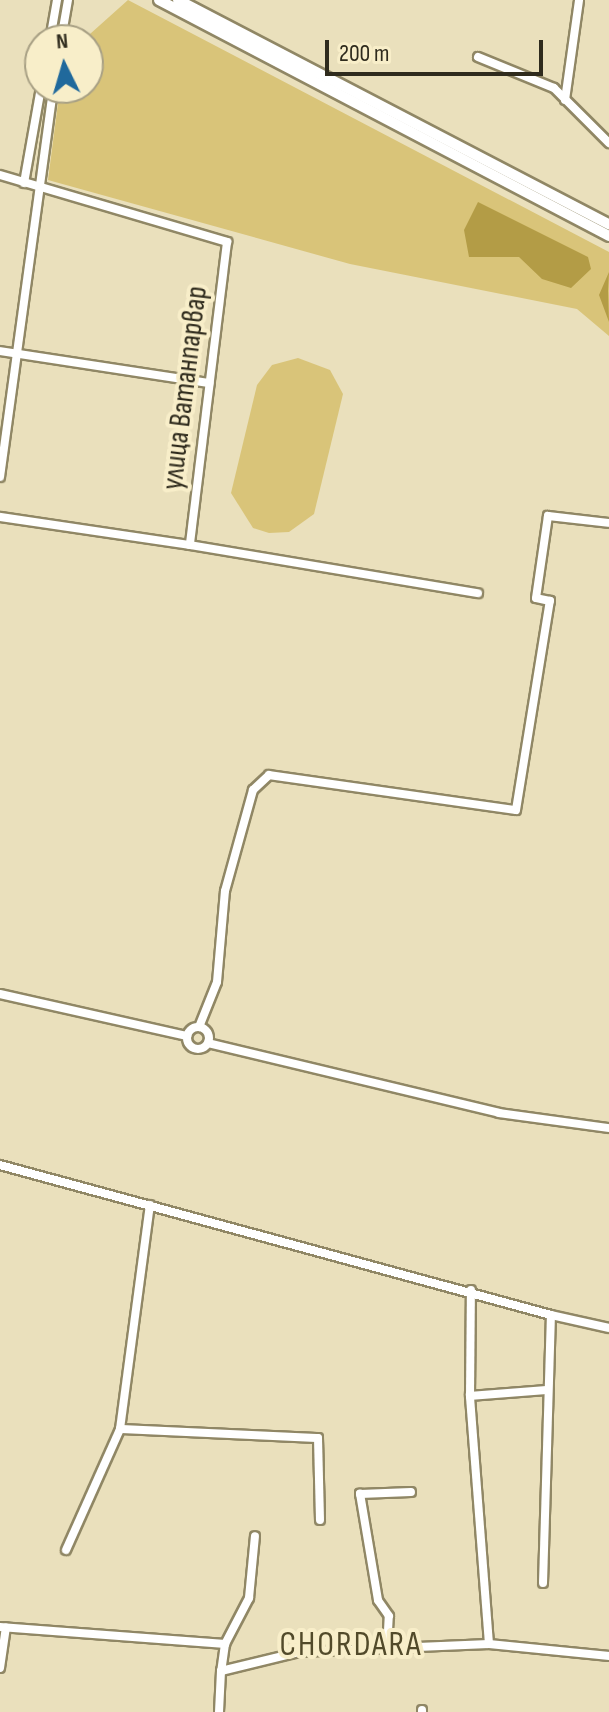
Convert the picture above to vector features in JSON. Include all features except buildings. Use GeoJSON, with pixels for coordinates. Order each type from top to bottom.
{"type":"FeatureCollection","features":[{"type":"Feature","properties":{"kind":"main road"},"geometry":{"type":"LineString","coordinates":[[159,0],[609,236]]}},
{"type":"Feature","properties":{"kind":"main road"},"geometry":{"type":"LineString","coordinates":[[178,0],[609,224]]}},
{"type":"Feature","properties":{"kind":"street"},"geometry":{"type":"LineString","coordinates":[[53,24],[57,0]]}},
{"type":"Feature","properties":{"kind":"street"},"geometry":{"type":"LineString","coordinates":[[64,24],[68,0]]}},
{"type":"Feature","properties":{"kind":"street"},"geometry":{"type":"LineString","coordinates":[[565,100],[579,0]]}},
{"type":"Feature","properties":{"kind":"street"},"geometry":{"type":"LineString","coordinates":[[478,57],[565,100],[609,143]]}},
{"type":"Feature","properties":{"kind":"street"},"geometry":{"type":"LineString","coordinates":[[24,183],[38,104]]}},
{"type":"Feature","properties":{"kind":"street"},"geometry":{"type":"LineString","coordinates":[[0,477],[13,353],[50,104]]}},
{"type":"Feature","properties":{"kind":"street","name":"улица Ватанпарвар"},"geometry":{"type":"LineString","coordinates":[[0,175],[227,242],[190,545]]}},
{"type":"Feature","properties":{"kind":"street"},"geometry":{"type":"LineString","coordinates":[[0,351],[210,383]]}},
{"type":"Feature","properties":{"kind":"street"},"geometry":{"type":"LineString","coordinates":[[187,1036],[199,1027],[217,982],[225,891],[253,790],[269,775],[516,810],[550,601],[536,598],[548,516],[609,523]]}},
{"type":"Feature","properties":{"kind":"street"},"geometry":{"type":"LineString","coordinates":[[0,517],[478,593]]}},
{"type":"Feature","properties":{"kind":"street"},"geometry":{"type":"LineString","coordinates":[[0,994],[187,1036],[196,1050],[208,1043],[499,1113],[609,1128]]}},
{"type":"Feature","properties":{"kind":"street"},"geometry":{"type":"LineString","coordinates":[[199,1027],[208,1043]]}},
{"type":"Feature","properties":{"kind":"street"},"geometry":{"type":"LineString","coordinates":[[0,1165],[471,1290],[551,1315],[609,1328]]}},
{"type":"Feature","properties":{"kind":"street"},"geometry":{"type":"LineString","coordinates":[[66,1550],[120,1429],[150,1205]]}},
{"type":"Feature","properties":{"kind":"street"},"geometry":{"type":"LineString","coordinates":[[471,1290],[470,1396],[489,1644]]}},
{"type":"Feature","properties":{"kind":"street"},"geometry":{"type":"LineString","coordinates":[[543,1583],[546,1390],[551,1315]]}},
{"type":"Feature","properties":{"kind":"street"},"geometry":{"type":"LineString","coordinates":[[470,1396],[546,1390]]}},
{"type":"Feature","properties":{"kind":"street"},"geometry":{"type":"LineString","coordinates":[[120,1429],[318,1438],[320,1520]]}},
{"type":"Feature","properties":{"kind":"street"},"geometry":{"type":"LineString","coordinates":[[387,1650],[389,1616],[378,1600],[360,1494],[411,1492]]}},
{"type":"Feature","properties":{"kind":"street"},"geometry":{"type":"LineString","coordinates":[[219,1712],[225,1644],[249,1598],[255,1536]]}},
{"type":"Feature","properties":{"kind":"street"},"geometry":{"type":"LineString","coordinates":[[0,1668],[3,1627],[225,1644]]}},
{"type":"Feature","properties":{"kind":"street"},"geometry":{"type":"LineString","coordinates":[[221,1671],[299,1652],[489,1644],[609,1656]]}},
{"type":"Feature","properties":{"kind":"shaded area"},"geometry":{"type":"Polygon","coordinates":[[[128,0],[609,252],[609,336],[577,309],[350,264],[48,180],[58,104],[104,104],[104,24],[101,24],[128,0]]]}},
{"type":"Feature","properties":{"kind":"shaded area"},"geometry":{"type":"Polygon","coordinates":[[[478,202],[588,257],[591,269],[571,288],[542,279],[519,257],[469,257],[464,230],[478,202]]]}},
{"type":"Feature","properties":{"kind":"shaded area"},"geometry":{"type":"Polygon","coordinates":[[[609,272],[608,291],[609,322],[599,295],[609,272]]]}},
{"type":"Feature","properties":{"kind":"shaded area"},"geometry":{"type":"Polygon","coordinates":[[[298,358],[330,370],[343,394],[314,514],[289,532],[269,533],[253,528],[231,493],[257,385],[272,365],[298,358]]]}},
{"type":"Feature","properties":{"kind":"district","name":"CHORDARA"},"geometry":{"type":"Point","coordinates":[351,1645]}}]}
